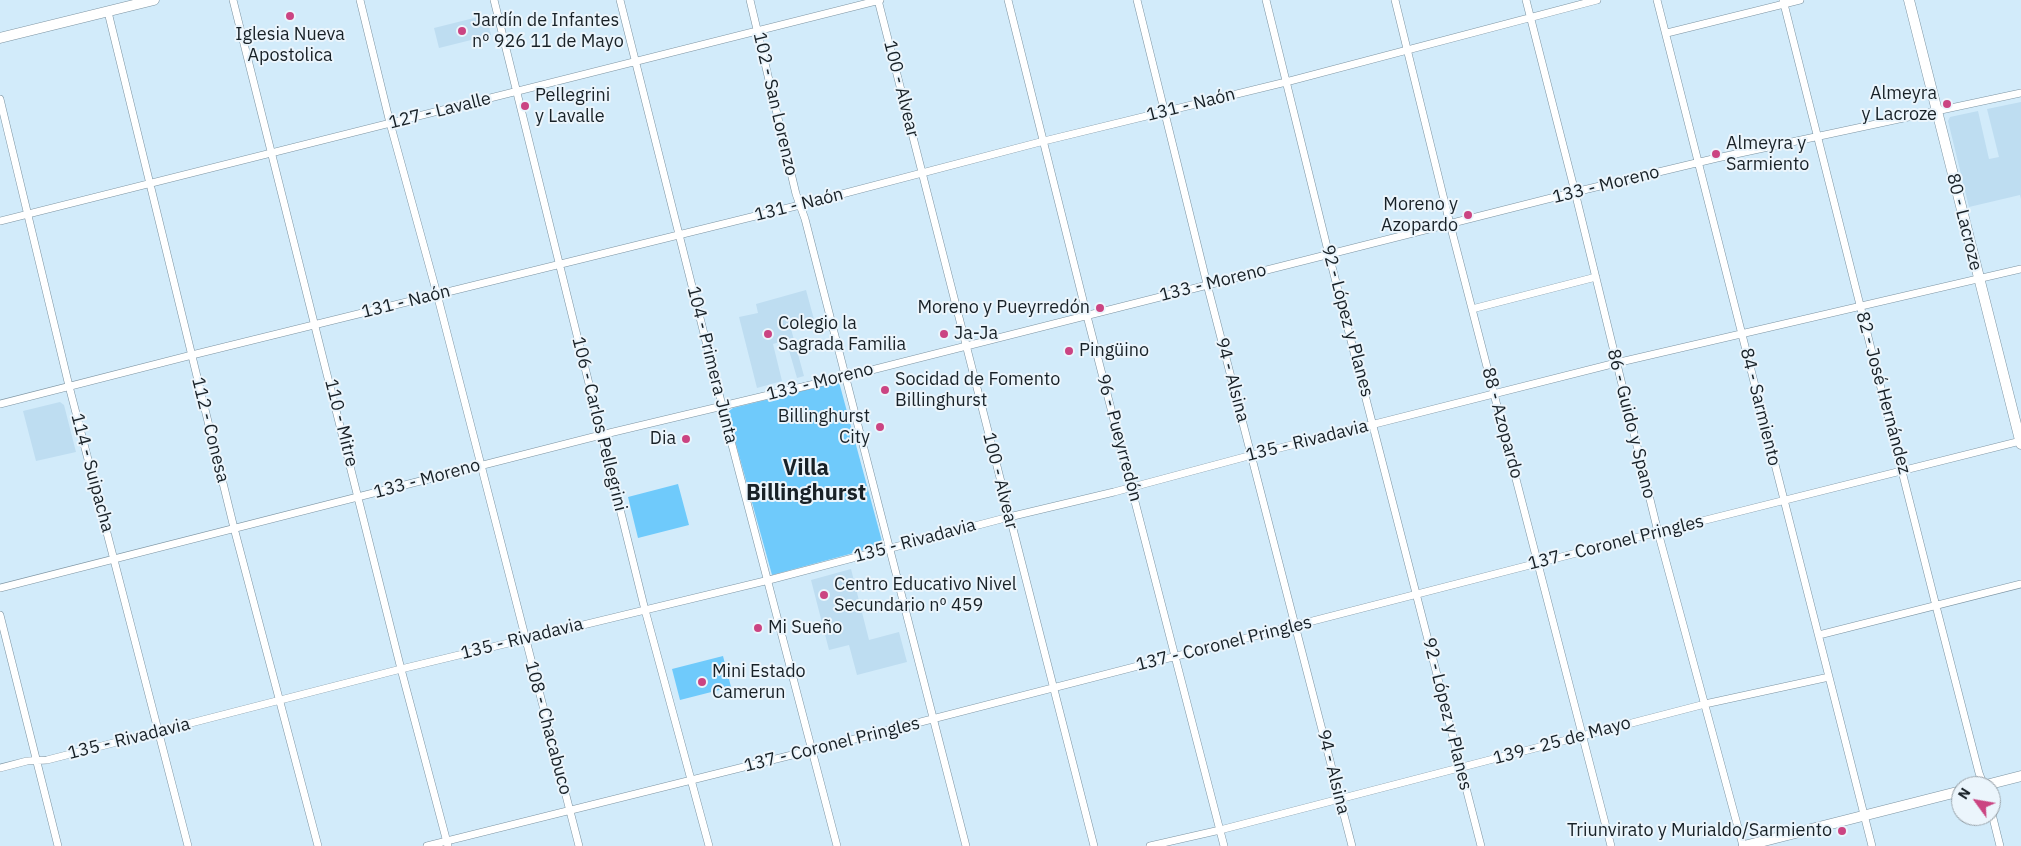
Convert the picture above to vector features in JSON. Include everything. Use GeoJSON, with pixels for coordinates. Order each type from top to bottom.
{"type":"FeatureCollection","features":[{"type":"Feature","properties":{"kind":"street","name":"110 - Mitre"},"geometry":{"type":"LineString","coordinates":[[234,0],[401,669],[447,844]]}},
{"type":"Feature","properties":{"kind":"street","name":"108 - Chacabuco"},"geometry":{"type":"LineString","coordinates":[[360,0],[390,123],[437,294],[579,846]]}},
{"type":"Feature","properties":{"kind":"street","name":"106 - Carlos Pellegrini"},"geometry":{"type":"LineString","coordinates":[[494,0],[645,610],[692,780],[708,846]]}},
{"type":"Feature","properties":{"kind":"street","name":"104 - Primera Junta"},"geometry":{"type":"LineString","coordinates":[[620,0],[837,846]]}},
{"type":"Feature","properties":{"kind":"street","name":"102 - San Lorenzo"},"geometry":{"type":"LineString","coordinates":[[750,0],[800,206],[966,846]]}},
{"type":"Feature","properties":{"kind":"street","name":"127 - Lavalle"},"geometry":{"type":"LineString","coordinates":[[0,221],[758,32],[879,0]]}},
{"type":"Feature","properties":{"kind":"street","name":"100 - Alvear"},"geometry":{"type":"LineString","coordinates":[[879,0],[1094,846]]}},
{"type":"Feature","properties":{"kind":"street","name":"96 - Pueyrredón"},"geometry":{"type":"LineString","coordinates":[[1008,0],[1087,316],[1224,846]]}},
{"type":"Feature","properties":{"kind":"street","name":"94 - Alsina"},"geometry":{"type":"LineString","coordinates":[[1137,0],[1207,284],[1352,846]]}},
{"type":"Feature","properties":{"kind":"street","name":"92 - López y Planes"},"geometry":{"type":"LineString","coordinates":[[1266,0],[1329,255],[1481,846]]}},
{"type":"Feature","properties":{"kind":"street","name":"88 - Azopardo"},"geometry":{"type":"LineString","coordinates":[[1395,0],[1450,224],[1611,846]]}},
{"type":"Feature","properties":{"kind":"street","name":"86 - Guido y Spano"},"geometry":{"type":"LineString","coordinates":[[1526,0],[1658,532],[1738,834],[1744,846]]}},
{"type":"Feature","properties":{"kind":"street","name":"131 - Naón"},"geometry":{"type":"LineString","coordinates":[[0,404],[192,354],[800,206],[1044,141],[1286,82],[1597,0]]}},
{"type":"Feature","properties":{"kind":"street","name":"84 - Sarmiento"},"geometry":{"type":"LineString","coordinates":[[1657,0],[1872,846]]}},
{"type":"Feature","properties":{"kind":"street"},"geometry":{"type":"LineString","coordinates":[[1666,33],[1784,2],[1800,0]]}},
{"type":"Feature","properties":{"kind":"street","name":"80 - Lacroze"},"geometry":{"type":"LineString","coordinates":[[1909,0],[2021,442]]}},
{"type":"Feature","properties":{"kind":"street"},"geometry":{"type":"LineString","coordinates":[[0,38],[148,1]]}},
{"type":"Feature","properties":{"kind":"street","name":"82 - José Hernández"},"geometry":{"type":"LineString","coordinates":[[1784,2],[1980,776]]}},
{"type":"Feature","properties":{"kind":"street","name":"112 - Conesa"},"geometry":{"type":"LineString","coordinates":[[108,12],[234,528],[318,846]]}},
{"type":"Feature","properties":{"kind":"street","name":"133 - Moreno"},"geometry":{"type":"LineString","coordinates":[[0,588],[480,465],[844,377],[1575,192],[1699,162],[2021,93]]}},
{"type":"Feature","properties":{"kind":"street","name":"114 - Suipacha"},"geometry":{"type":"LineString","coordinates":[[0,99],[69,386],[188,846]]}},
{"type":"Feature","properties":{"kind":"street","name":"135 - Rivadavia"},"geometry":{"type":"LineString","coordinates":[[0,768],[27,760],[47,760],[524,638],[769,580],[1494,394],[2021,268]]}},
{"type":"Feature","properties":{"kind":"street"},"geometry":{"type":"LineString","coordinates":[[1472,308],[1596,277]]}},
{"type":"Feature","properties":{"kind":"street","name":"137 - Coronel Pringles"},"geometry":{"type":"LineString","coordinates":[[427,846],[447,844],[569,810],[812,750],[1658,532],[2021,442]]}},
{"type":"Feature","properties":{"kind":"street"},"geometry":{"type":"LineString","coordinates":[[1819,635],[2021,584]]}},
{"type":"Feature","properties":{"kind":"street"},"geometry":{"type":"LineString","coordinates":[[0,615],[58,846]]}},
{"type":"Feature","properties":{"kind":"street","name":"139 - 25 de Mayo"},"geometry":{"type":"LineString","coordinates":[[1150,846],[1220,830],[1461,768],[1583,734],[1705,704],[1829,677]]}},
{"type":"Feature","properties":{"kind":"street"},"geometry":{"type":"LineString","coordinates":[[2001,781],[2021,776]]}},
{"type":"Feature","properties":{"kind":"street"},"geometry":{"type":"LineString","coordinates":[[1744,846],[1951,793]]}},
{"type":"Feature","properties":{"kind":"street"},"geometry":{"type":"LineString","coordinates":[[1995,826],[2000,846]]}},
{"type":"Feature","properties":{"kind":"shaded area","name":"Jardín de Infantes nº 926 11 de Mayo"},"geometry":{"type":"Polygon","coordinates":[[[486,15],[491,35],[439,48],[434,28],[486,15]]]}},
{"type":"Feature","properties":{"kind":"shaded area"},"geometry":{"type":"Polygon","coordinates":[[[2021,102],[2021,199],[2020,195],[1969,207],[1948,121],[1950,117],[1978,111],[1989,159],[1999,157],[1987,109],[2021,102]]]}},
{"type":"Feature","properties":{"kind":"shaded area","name":"Colegio la Sagrada Familia"},"geometry":{"type":"Polygon","coordinates":[[[806,290],[815,323],[791,329],[804,376],[797,378],[786,340],[773,344],[782,381],[757,388],[739,317],[758,313],[756,304],[806,290]]]}},
{"type":"Feature","properties":{"kind":"shaded area"},"geometry":{"type":"Polygon","coordinates":[[[839,382],[883,545],[772,575],[728,415],[729,411],[733,408],[839,382]]]}},
{"type":"Feature","properties":{"kind":"shaded area"},"geometry":{"type":"Polygon","coordinates":[[[60,402],[64,405],[76,452],[36,461],[23,411],[60,402]]]}},
{"type":"Feature","properties":{"kind":"shaded area"},"geometry":{"type":"Polygon","coordinates":[[[678,484],[689,525],[638,538],[628,497],[678,484]]]}},
{"type":"Feature","properties":{"kind":"shaded area"},"geometry":{"type":"Polygon","coordinates":[[[851,569],[869,640],[899,632],[907,662],[857,675],[849,645],[829,650],[811,580],[851,569]]]}},
{"type":"Feature","properties":{"kind":"shaded area","name":"Mini Estado Camerun"},"geometry":{"type":"Polygon","coordinates":[[[723,656],[731,687],[680,700],[672,669],[723,656]]]}},
{"type":"Feature","properties":{"kind":"place","name":"Iglesia Nueva Apostolica"},"geometry":{"type":"Point","coordinates":[290,16]}},
{"type":"Feature","properties":{"kind":"place","name":"Jardín de Infantes nº 926 11 de Mayo"},"geometry":{"type":"Point","coordinates":[462,31]}},
{"type":"Feature","properties":{"kind":"place","name":"Almeyra y Lacroze"},"geometry":{"type":"Point","coordinates":[1947,104]}},
{"type":"Feature","properties":{"kind":"place","name":"Pellegrini y Lavalle"},"geometry":{"type":"Point","coordinates":[525,106]}},
{"type":"Feature","properties":{"kind":"place","name":"Almeyra y Sarmiento"},"geometry":{"type":"Point","coordinates":[1716,154]}},
{"type":"Feature","properties":{"kind":"place","name":"Moreno y Azopardo"},"geometry":{"type":"Point","coordinates":[1468,215]}},
{"type":"Feature","properties":{"kind":"place","name":"Moreno y Pueyrredón"},"geometry":{"type":"Point","coordinates":[1100,308]}},
{"type":"Feature","properties":{"kind":"place","name":"Colegio la Sagrada Familia"},"geometry":{"type":"Point","coordinates":[768,334]}},
{"type":"Feature","properties":{"kind":"place","name":"Ja-Ja"},"geometry":{"type":"Point","coordinates":[944,334]}},
{"type":"Feature","properties":{"kind":"place","name":"Pingüino"},"geometry":{"type":"Point","coordinates":[1069,351]}},
{"type":"Feature","properties":{"kind":"place","name":"Socidad de Fomento Billinghurst"},"geometry":{"type":"Point","coordinates":[885,390]}},
{"type":"Feature","properties":{"kind":"place","name":"Billinghurst City"},"geometry":{"type":"Point","coordinates":[880,427]}},
{"type":"Feature","properties":{"kind":"place","name":"Dia"},"geometry":{"type":"Point","coordinates":[686,439]}},
{"type":"Feature","properties":{"kind":"place","name":"Centro Educativo Nivel Secundario nº 459"},"geometry":{"type":"Point","coordinates":[824,595]}},
{"type":"Feature","properties":{"kind":"place","name":"Mi Sueño"},"geometry":{"type":"Point","coordinates":[758,628]}},
{"type":"Feature","properties":{"kind":"place","name":"Mini Estado Camerun"},"geometry":{"type":"Point","coordinates":[702,682]}},
{"type":"Feature","properties":{"kind":"place","name":"Triunvirato y Murialdo/Sarmiento"},"geometry":{"type":"Point","coordinates":[1842,831]}},
{"type":"Feature","properties":{"kind":"district","name":"Villa Billinghurst"},"geometry":{"type":"Point","coordinates":[806,482]}}]}
